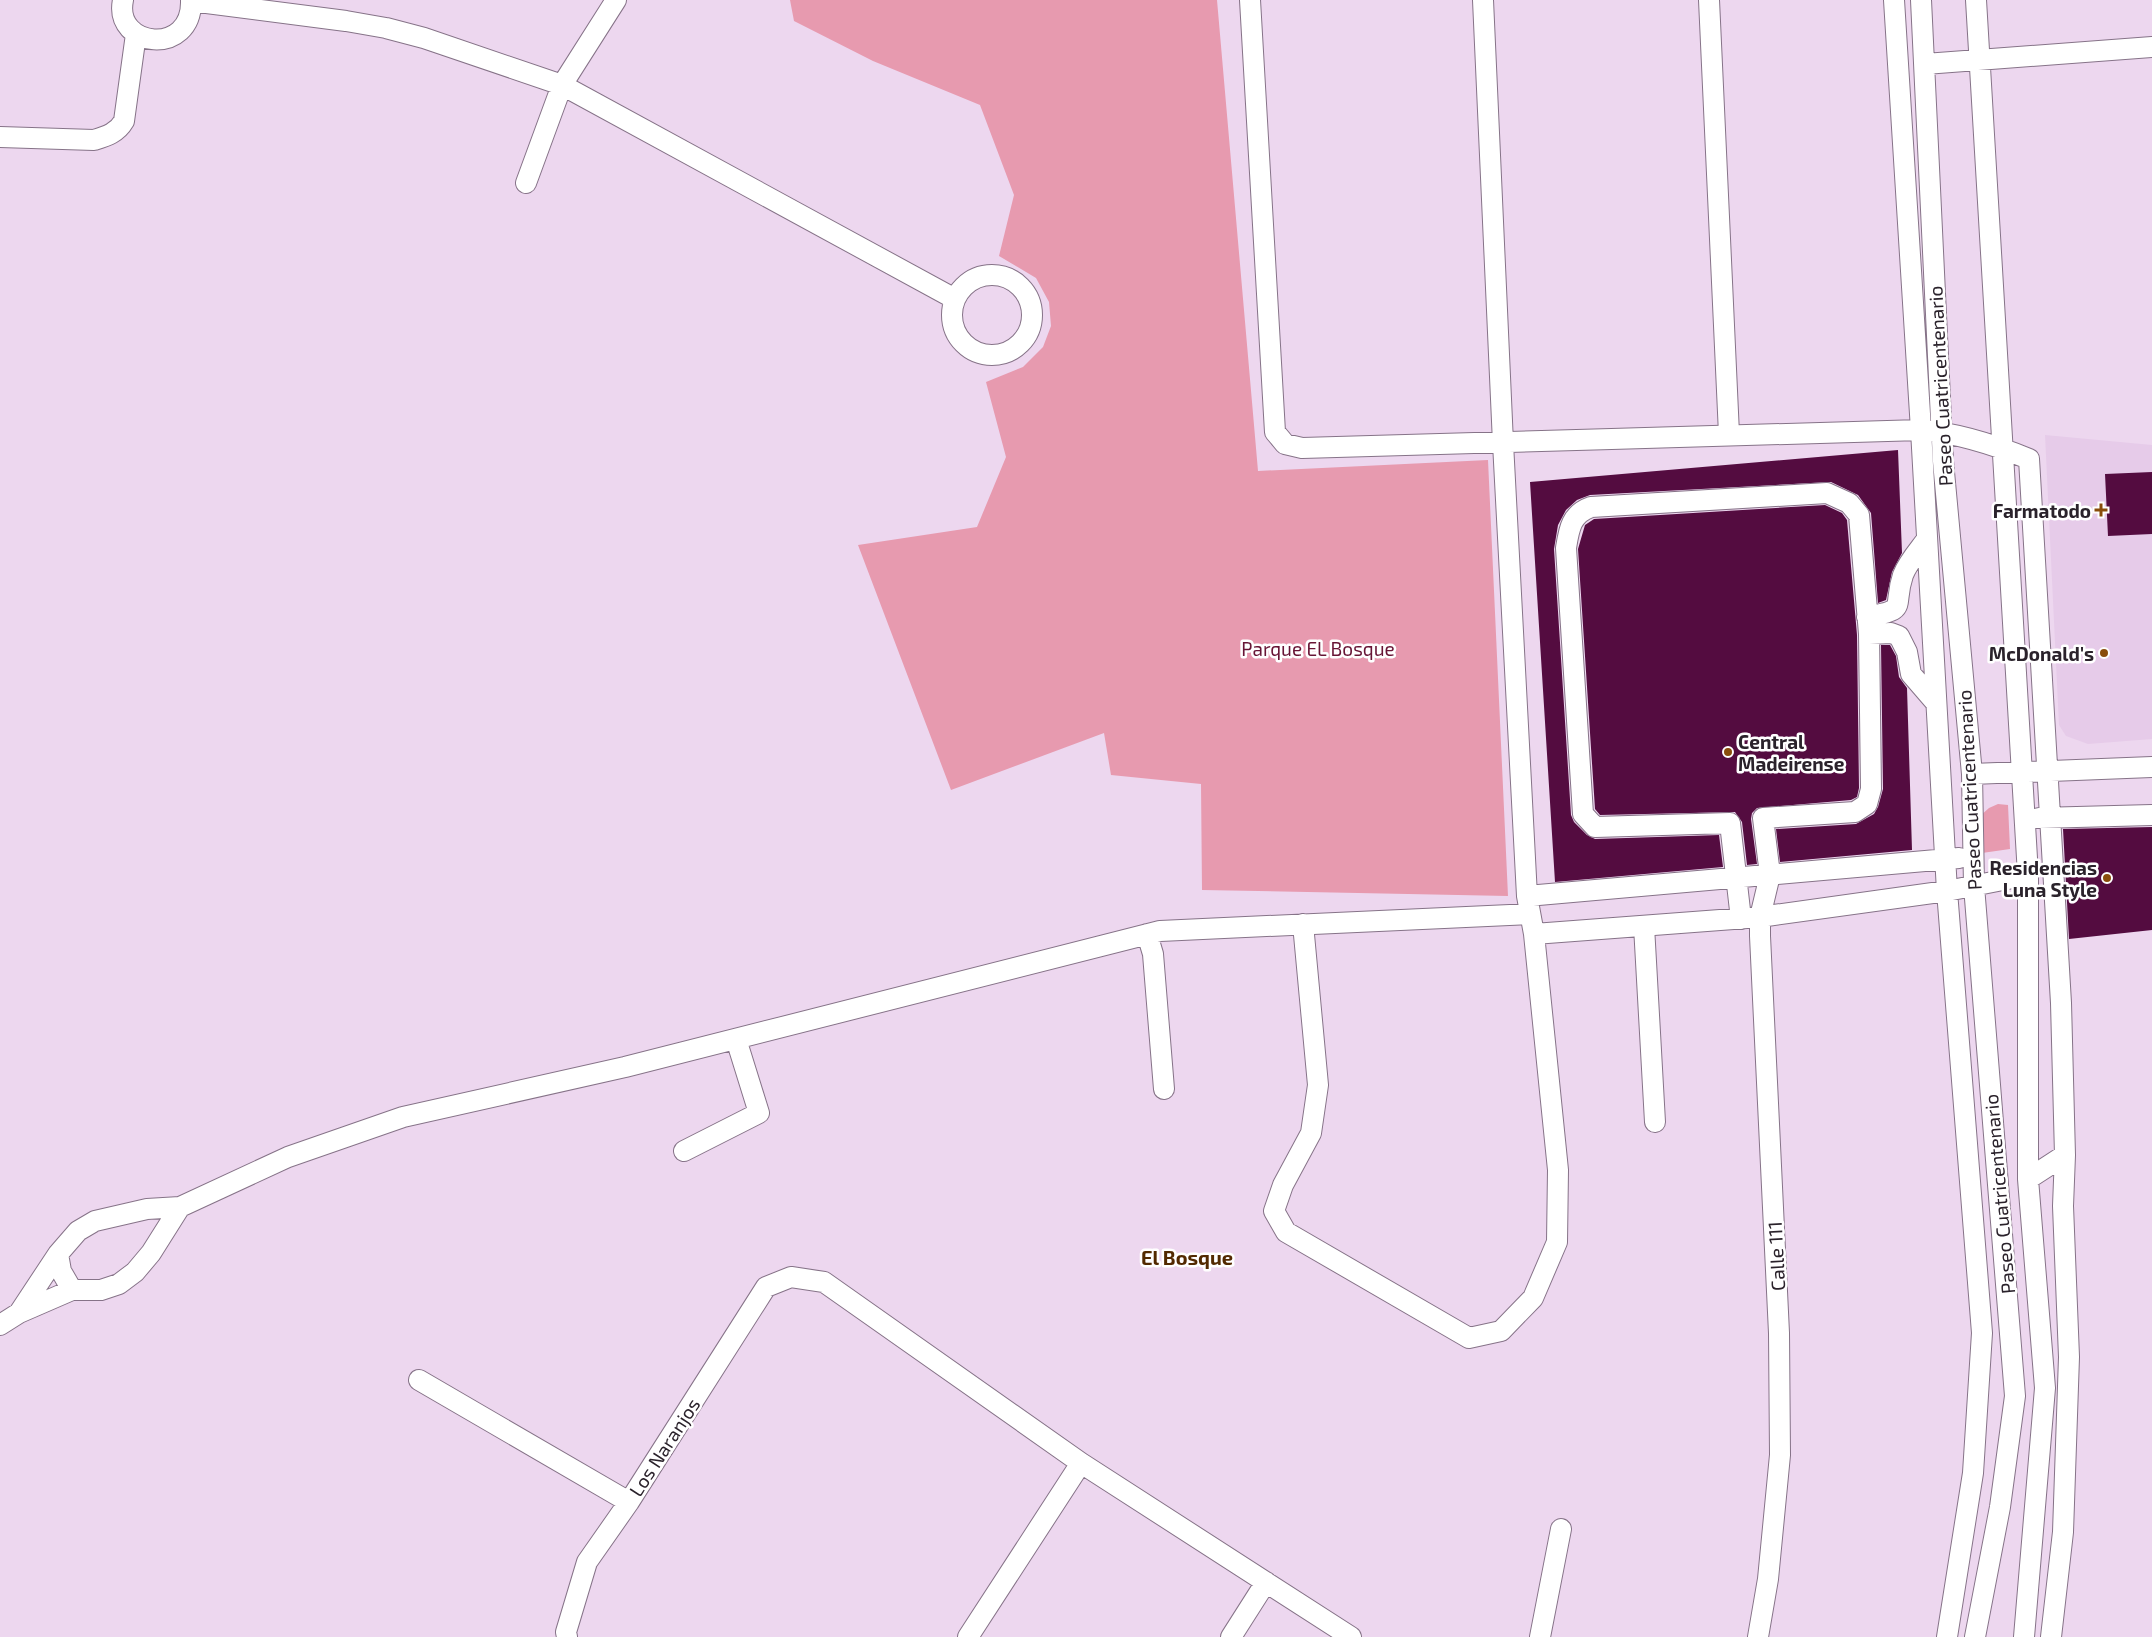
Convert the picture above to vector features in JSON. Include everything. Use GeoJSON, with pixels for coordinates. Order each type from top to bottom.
{"type":"FeatureCollection","features":[{"type":"Feature","properties":{"kind":"street"},"geometry":{"type":"LineString","coordinates":[[123,0],[123,15],[128,26],[136,34],[146,39],[158,40],[169,38],[179,32],[186,24],[191,0],[386,28],[424,38],[562,85],[956,299]]}},
{"type":"Feature","properties":{"kind":"street"},"geometry":{"type":"LineString","coordinates":[[526,183],[562,85],[616,0]]}},
{"type":"Feature","properties":{"kind":"street"},"geometry":{"type":"LineString","coordinates":[[1250,0],[1275,432],[1285,444],[1302,448],[1502,444],[1729,434],[1921,430],[1941,432],[2004,449],[2029,459],[2061,1003],[2064,1155],[2063,1206],[2068,1377],[2063,1532],[2052,1637]]}},
{"type":"Feature","properties":{"kind":"street"},"geometry":{"type":"LineString","coordinates":[[1303,924],[1318,1085],[1311,1133],[1283,1185],[1274,1211],[1286,1232],[1469,1338],[1501,1331],[1533,1298],[1557,1242],[1558,1170],[1534,934],[1529,905],[1502,444],[1483,0]]}},
{"type":"Feature","properties":{"kind":"street"},"geometry":{"type":"LineString","coordinates":[[1709,0],[1729,434]]}},
{"type":"Feature","properties":{"kind":"street","name":"Paseo Cuatricentenario"},"geometry":{"type":"LineString","coordinates":[[1894,0],[1928,538],[1945,860],[1982,1333],[1973,1473],[1947,1637]]}},
{"type":"Feature","properties":{"kind":"street","name":"Paseo Cuatricentenario"},"geometry":{"type":"LineString","coordinates":[[1921,0],[1941,432],[1972,774],[1974,886],[2015,1396],[2000,1507],[1975,1637]]}},
{"type":"Feature","properties":{"kind":"street","name":"Paseo Cuatricentenario"},"geometry":{"type":"LineString","coordinates":[[1976,0],[2028,875],[2028,1179],[2045,1388],[2024,1637]]}},
{"type":"Feature","properties":{"kind":"street"},"geometry":{"type":"LineString","coordinates":[[0,137],[94,140],[109,136],[124,121],[136,34]]}},
{"type":"Feature","properties":{"kind":"street"},"geometry":{"type":"LineString","coordinates":[[1925,64],[2152,47]]}},
{"type":"Feature","properties":{"kind":"street"},"geometry":{"type":"LineString","coordinates":[[998,275],[1010,279],[1028,297],[1032,309],[1027,335],[1018,346],[1007,353],[993,356],[968,348],[958,338],[953,325],[952,312],[956,299],[962,288],[973,280],[985,276],[998,275]]}},
{"type":"Feature","properties":{"kind":"street"},"geometry":{"type":"LineString","coordinates":[[1827,493],[1849,503],[1859,516],[1868,626],[1871,789],[1867,804],[1855,812],[1763,818],[1730,823],[1595,827],[1583,814],[1566,548],[1570,523],[1580,510],[1591,507],[1827,493]]}},
{"type":"Feature","properties":{"kind":"street"},"geometry":{"type":"LineString","coordinates":[[1868,626],[1894,610],[1898,604],[1903,576],[1909,563],[1928,538]]}},
{"type":"Feature","properties":{"kind":"street"},"geometry":{"type":"LineString","coordinates":[[1868,626],[1899,636],[1908,652],[1911,674],[1936,703]]}},
{"type":"Feature","properties":{"kind":"street"},"geometry":{"type":"LineString","coordinates":[[1972,774],[2152,767]]}},
{"type":"Feature","properties":{"kind":"street"},"geometry":{"type":"LineString","coordinates":[[2024,818],[2152,815]]}},
{"type":"Feature","properties":{"kind":"street"},"geometry":{"type":"LineString","coordinates":[[1763,818],[1770,875]]}},
{"type":"Feature","properties":{"kind":"street"},"geometry":{"type":"LineString","coordinates":[[1730,823],[1735,879],[1751,918]]}},
{"type":"Feature","properties":{"kind":"street"},"geometry":{"type":"LineString","coordinates":[[20,1313],[58,1254],[78,1231],[95,1221],[147,1210],[180,1207],[288,1157],[403,1118],[625,1067],[1147,934],[1160,931],[1303,924],[1529,905],[1770,875],[1973,856]]}},
{"type":"Feature","properties":{"kind":"street","name":"Calle 111"},"geometry":{"type":"LineString","coordinates":[[1758,1637],[1768,1579],[1780,1455],[1779,1333],[1751,918],[1770,875]]}},
{"type":"Feature","properties":{"kind":"street"},"geometry":{"type":"LineString","coordinates":[[1534,934],[1751,918],[1974,886],[2028,875]]}},
{"type":"Feature","properties":{"kind":"street"},"geometry":{"type":"LineString","coordinates":[[1644,926],[1655,1122]]}},
{"type":"Feature","properties":{"kind":"street"},"geometry":{"type":"LineString","coordinates":[[1147,934],[1153,954],[1164,1090]]}},
{"type":"Feature","properties":{"kind":"street"},"geometry":{"type":"LineString","coordinates":[[684,1151],[759,1113],[736,1039]]}},
{"type":"Feature","properties":{"kind":"street"},"geometry":{"type":"LineString","coordinates":[[2028,1179],[2064,1155]]}},
{"type":"Feature","properties":{"kind":"street"},"geometry":{"type":"LineString","coordinates":[[0,1325],[20,1313],[72,1290],[101,1290],[119,1284],[135,1272],[151,1253],[180,1207]]}},
{"type":"Feature","properties":{"kind":"street"},"geometry":{"type":"LineString","coordinates":[[58,1254],[60,1271],[72,1290]]}},
{"type":"Feature","properties":{"kind":"street","name":"Los Naranjos"},"geometry":{"type":"LineString","coordinates":[[567,1637],[566,1632],[587,1562],[629,1502],[766,1286],[791,1277],[824,1282],[1081,1463]]}},
{"type":"Feature","properties":{"kind":"street"},"geometry":{"type":"LineString","coordinates":[[419,1380],[629,1502]]}},
{"type":"Feature","properties":{"kind":"street"},"geometry":{"type":"LineString","coordinates":[[968,1637],[1081,1463],[1351,1637]]}},
{"type":"Feature","properties":{"kind":"street"},"geometry":{"type":"LineString","coordinates":[[1540,1637],[1561,1529]]}},
{"type":"Feature","properties":{"kind":"street"},"geometry":{"type":"LineString","coordinates":[[1231,1637],[1266,1582]]}},
{"type":"Feature","properties":{"kind":"shaded area"},"geometry":{"type":"Polygon","coordinates":[[[2045,435],[2152,445],[2152,739],[2088,744],[2066,736],[2059,725],[2045,435]]]}},
{"type":"Feature","properties":{"kind":"green space","name":"Parque EL Bosque"},"geometry":{"type":"Polygon","coordinates":[[[790,0],[1217,0],[1258,471],[1488,460],[1508,896],[1202,890],[1201,784],[1111,775],[1104,733],[951,790],[858,545],[977,527],[1006,457],[986,382],[1023,367],[1043,347],[1051,326],[1049,302],[1036,278],[999,256],[1014,195],[980,105],[873,61],[794,21],[790,0]]]}},
{"type":"Feature","properties":{"kind":"green space"},"geometry":{"type":"Polygon","coordinates":[[[1998,804],[2008,805],[2010,849],[1982,853],[1980,816],[1989,808],[1998,804]]]}},
{"type":"Feature","properties":{"kind":"building"},"geometry":{"type":"Polygon","coordinates":[[[1898,450],[1902,553],[1892,572],[1886,600],[1878,603],[1871,513],[1858,495],[1831,482],[1590,495],[1577,500],[1566,510],[1558,525],[1554,549],[1571,815],[1574,822],[1587,835],[1595,839],[1719,835],[1723,867],[1555,882],[1530,482],[1898,450]]]}},
{"type":"Feature","properties":{"kind":"building"},"geometry":{"type":"Polygon","coordinates":[[[2152,472],[2152,534],[2108,536],[2105,474],[2152,472]]]}},
{"type":"Feature","properties":{"kind":"building"},"geometry":{"type":"Polygon","coordinates":[[[1825,505],[1842,513],[1847,520],[1857,635],[1859,788],[1857,797],[1851,800],[1757,808],[1752,813],[1751,819],[1757,864],[1747,865],[1742,822],[1735,812],[1600,815],[1595,809],[1578,549],[1585,525],[1594,519],[1825,505]]]}},
{"type":"Feature","properties":{"kind":"building"},"geometry":{"type":"Polygon","coordinates":[[[1881,645],[1890,645],[1896,656],[1899,677],[1907,688],[1912,850],[1780,862],[1776,829],[1856,824],[1874,814],[1878,807],[1883,789],[1881,645]]]}},
{"type":"Feature","properties":{"kind":"building","name":"Residencias Luna Style"},"geometry":{"type":"Polygon","coordinates":[[[2152,827],[2152,930],[2069,939],[2063,829],[2152,827]]]}},
{"type":"Feature","properties":{"kind":"place","name":"Farmatodo"},"geometry":{"type":"Point","coordinates":[2101,510]}},
{"type":"Feature","properties":{"kind":"place","name":"McDonald's"},"geometry":{"type":"Point","coordinates":[2104,653]}},
{"type":"Feature","properties":{"kind":"place","name":"Central Madeirense"},"geometry":{"type":"Point","coordinates":[1728,752]}},
{"type":"Feature","properties":{"kind":"place","name":"Residencias Luna Style"},"geometry":{"type":"Point","coordinates":[2107,878]}},
{"type":"Feature","properties":{"kind":"district","name":"El Bosque"},"geometry":{"type":"Point","coordinates":[1187,1257]}}]}
